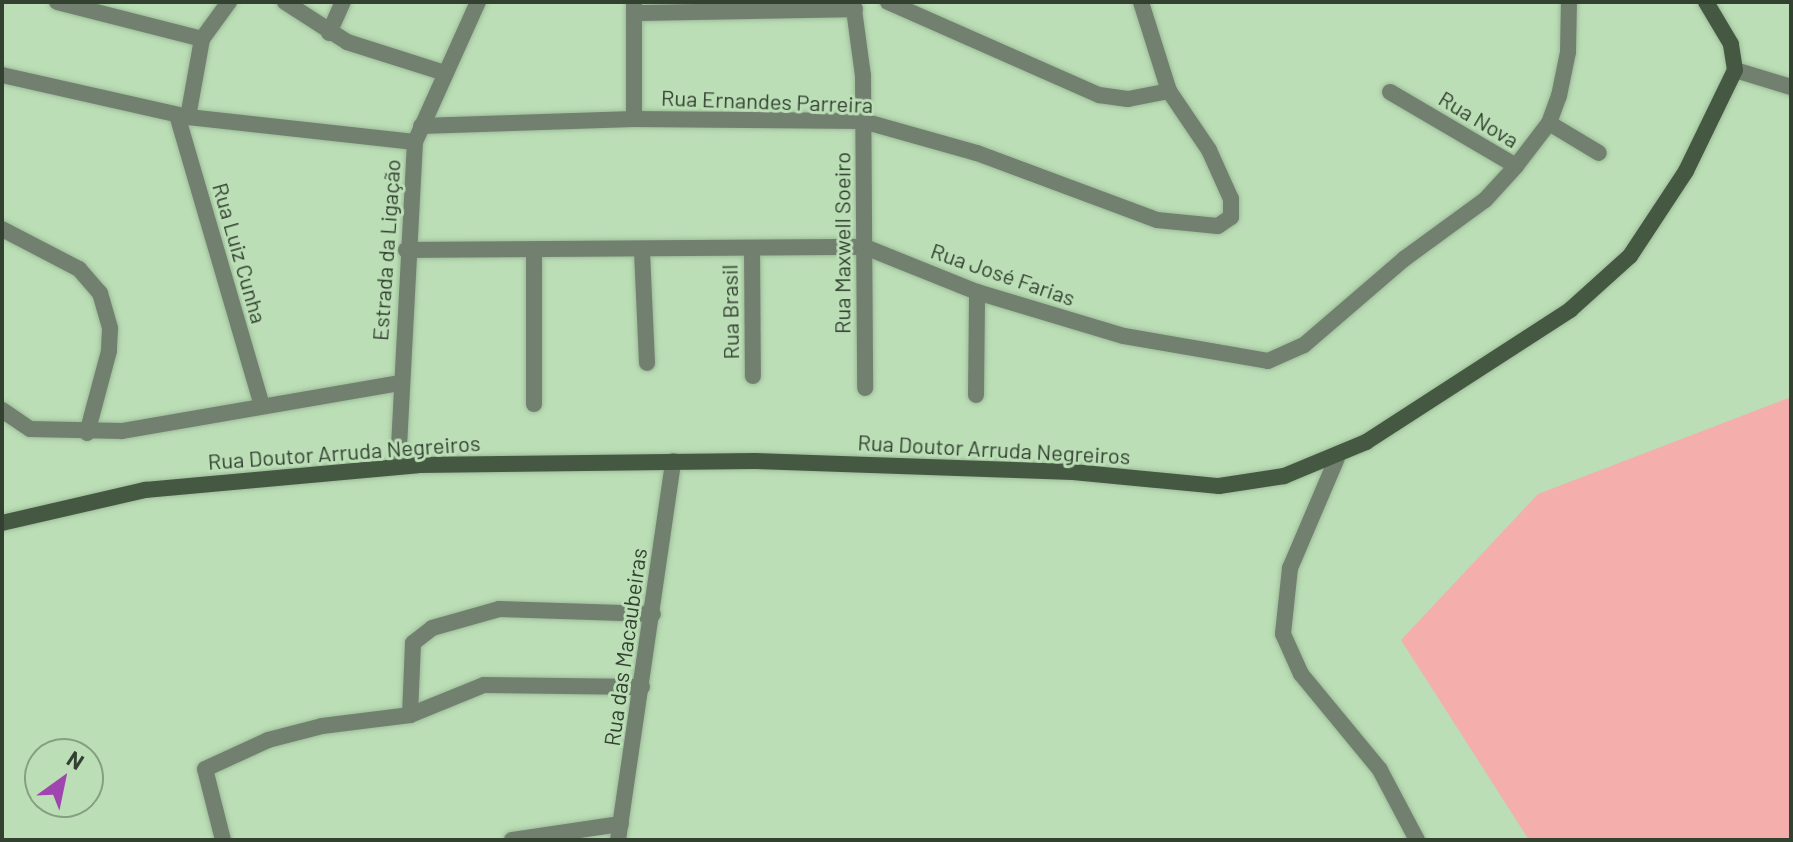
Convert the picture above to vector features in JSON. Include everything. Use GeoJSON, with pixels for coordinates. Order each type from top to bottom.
{"type":"FeatureCollection","features":[{"type":"Feature","properties":{"kind":"street"},"geometry":{"type":"LineString","coordinates":[[57,2],[96,7],[202,39]]}},
{"type":"Feature","properties":{"kind":"street","name":"Rua Luiz Cunha"},"geometry":{"type":"LineString","coordinates":[[229,2],[202,39],[182,116],[261,403]]}},
{"type":"Feature","properties":{"kind":"street"},"geometry":{"type":"LineString","coordinates":[[285,2],[329,33],[445,73]]}},
{"type":"Feature","properties":{"kind":"street"},"geometry":{"type":"LineString","coordinates":[[329,33],[343,2]]}},
{"type":"Feature","properties":{"kind":"street","name":"Estrada da Ligação"},"geometry":{"type":"LineString","coordinates":[[398,466],[406,250],[418,134],[478,2]]}},
{"type":"Feature","properties":{"kind":"street"},"geometry":{"type":"LineString","coordinates":[[888,2],[1090,92],[1128,99],[1169,91],[1141,2]]}},
{"type":"Feature","properties":{"kind":"street","name":"Rua Nova"},"geometry":{"type":"LineString","coordinates":[[1390,92],[1516,166],[1549,123],[1566,67],[1569,2]]}},
{"type":"Feature","properties":{"kind":"street"},"geometry":{"type":"LineString","coordinates":[[1706,2],[1734,51],[1735,70],[1791,87]]}},
{"type":"Feature","properties":{"kind":"street"},"geometry":{"type":"LineString","coordinates":[[634,119],[634,8],[854,6]]}},
{"type":"Feature","properties":{"kind":"street","name":"Rua Maxwell Soeiro"},"geometry":{"type":"LineString","coordinates":[[854,6],[863,121],[865,388]]}},
{"type":"Feature","properties":{"kind":"street","name":"Rua Doutor Arruda Negreiros"},"geometry":{"type":"LineString","coordinates":[[2,523],[145,490],[398,466],[673,461],[991,468],[1240,486],[1337,458],[1596,291],[1659,216],[1735,70]]}},
{"type":"Feature","properties":{"kind":"street"},"geometry":{"type":"LineString","coordinates":[[2,75],[182,116],[418,134]]}},
{"type":"Feature","properties":{"kind":"street","name":"Rua Ernandes Parreira"},"geometry":{"type":"LineString","coordinates":[[418,134],[634,119],[863,121],[977,153],[1157,220],[1211,228],[1233,213],[1214,159],[1169,91]]}},
{"type":"Feature","properties":{"kind":"street"},"geometry":{"type":"LineString","coordinates":[[1549,123],[1599,153]]}},
{"type":"Feature","properties":{"kind":"street","name":"Rua José Farias"},"geometry":{"type":"LineString","coordinates":[[406,250],[642,252],[865,247],[977,292],[1149,342],[1268,361],[1304,345],[1393,268],[1485,200],[1516,166]]}},
{"type":"Feature","properties":{"kind":"street"},"geometry":{"type":"LineString","coordinates":[[2,229],[79,269],[100,293],[110,329],[109,351],[87,433]]}},
{"type":"Feature","properties":{"kind":"street","name":"Rua Brasil"},"geometry":{"type":"LineString","coordinates":[[752,248],[753,376]]}},
{"type":"Feature","properties":{"kind":"street"},"geometry":{"type":"LineString","coordinates":[[534,251],[534,404]]}},
{"type":"Feature","properties":{"kind":"street"},"geometry":{"type":"LineString","coordinates":[[642,252],[647,363]]}},
{"type":"Feature","properties":{"kind":"street"},"geometry":{"type":"LineString","coordinates":[[976,395],[977,292]]}},
{"type":"Feature","properties":{"kind":"street"},"geometry":{"type":"LineString","coordinates":[[2,410],[30,429],[87,433],[143,428],[261,403],[400,383]]}},
{"type":"Feature","properties":{"kind":"street"},"geometry":{"type":"LineString","coordinates":[[1337,458],[1290,568],[1283,634],[1301,674],[1380,770],[1417,840]]}},
{"type":"Feature","properties":{"kind":"street","name":"Rua das Macaubeiras"},"geometry":{"type":"LineString","coordinates":[[619,832],[673,461]]}},
{"type":"Feature","properties":{"kind":"street"},"geometry":{"type":"LineString","coordinates":[[410,715],[413,643],[421,634],[499,609],[653,614]]}},
{"type":"Feature","properties":{"kind":"street"},"geometry":{"type":"LineString","coordinates":[[223,840],[205,769],[236,752],[299,731],[410,715],[497,683],[642,687]]}},
{"type":"Feature","properties":{"kind":"street"},"geometry":{"type":"LineString","coordinates":[[512,840],[619,832]]}},
{"type":"Feature","properties":{"kind":"shaded area"},"geometry":{"type":"Polygon","coordinates":[[[1791,397],[1791,840],[1529,840],[1401,640],[1538,494],[1791,397]]]}}]}
